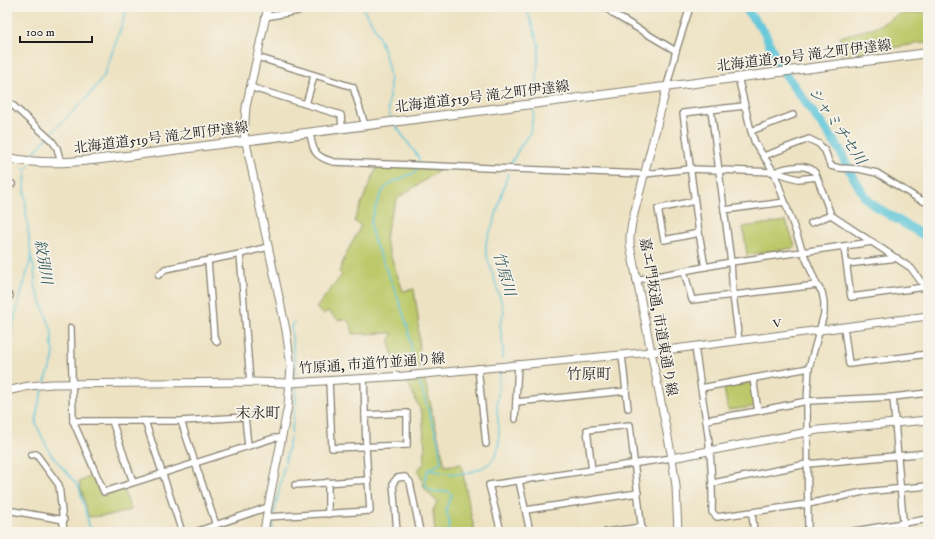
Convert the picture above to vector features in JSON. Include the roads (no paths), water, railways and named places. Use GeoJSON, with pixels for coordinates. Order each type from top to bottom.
{"type":"FeatureCollection","features":[{"type":"Feature","properties":{"kind":"main road","name":"北海道道519号 滝之町伊達線"},"geometry":{"type":"LineString","coordinates":[[7,158],[40,163],[61,163],[135,155],[928,53]]}},
{"type":"Feature","properties":{"kind":"street"},"geometry":{"type":"LineString","coordinates":[[264,532],[288,406],[291,368],[288,343],[245,141],[244,120],[268,7]]}},
{"type":"Feature","properties":{"kind":"street"},"geometry":{"type":"LineString","coordinates":[[265,18],[298,11],[302,7]]}},
{"type":"Feature","properties":{"kind":"street"},"geometry":{"type":"LineString","coordinates":[[605,7],[615,16],[676,51]]}},
{"type":"Feature","properties":{"kind":"street"},"geometry":{"type":"LineString","coordinates":[[667,86],[690,7]]}},
{"type":"Feature","properties":{"kind":"street"},"geometry":{"type":"LineString","coordinates":[[257,57],[353,87],[365,125]]}},
{"type":"Feature","properties":{"kind":"street"},"geometry":{"type":"LineString","coordinates":[[306,104],[314,76]]}},
{"type":"Feature","properties":{"kind":"street"},"geometry":{"type":"LineString","coordinates":[[738,77],[744,106],[755,143],[774,172],[803,252],[817,285],[822,292],[824,302],[824,314],[809,368],[806,432],[808,532]]}},
{"type":"Feature","properties":{"kind":"street","name":"嘉エ門坂通, 市道東通り線"},"geometry":{"type":"LineString","coordinates":[[667,86],[632,222],[630,236],[636,280],[672,458],[676,486],[678,532]]}},
{"type":"Feature","properties":{"kind":"street"},"geometry":{"type":"LineString","coordinates":[[250,88],[341,115],[342,128]]}},
{"type":"Feature","properties":{"kind":"street"},"geometry":{"type":"LineString","coordinates":[[7,100],[52,142],[57,148],[61,163]]}},
{"type":"Feature","properties":{"kind":"street"},"geometry":{"type":"LineString","coordinates":[[705,267],[694,201],[683,113],[744,106]]}},
{"type":"Feature","properties":{"kind":"street"},"geometry":{"type":"LineString","coordinates":[[711,110],[731,262],[732,295],[739,341]]}},
{"type":"Feature","properties":{"kind":"street"},"geometry":{"type":"LineString","coordinates":[[751,131],[793,115]]}},
{"type":"Feature","properties":{"kind":"street"},"geometry":{"type":"LineString","coordinates":[[310,133],[312,146],[315,152],[324,160],[334,162],[644,174],[690,169],[774,172],[798,179],[818,177]]}},
{"type":"Feature","properties":{"kind":"street"},"geometry":{"type":"LineString","coordinates":[[764,156],[809,139],[819,144],[825,151],[831,166],[859,169],[877,173],[917,198],[928,203]]}},
{"type":"Feature","properties":{"kind":"street"},"geometry":{"type":"LineString","coordinates":[[774,172],[784,168],[798,167],[805,168],[816,173],[831,215],[911,268],[925,287],[928,307]]}},
{"type":"Feature","properties":{"kind":"street"},"geometry":{"type":"LineString","coordinates":[[694,201],[658,209],[664,240],[699,233]]}},
{"type":"Feature","properties":{"kind":"street"},"geometry":{"type":"LineString","coordinates":[[724,210],[785,202]]}},
{"type":"Feature","properties":{"kind":"street"},"geometry":{"type":"LineString","coordinates":[[811,223],[831,215]]}},
{"type":"Feature","properties":{"kind":"street"},"geometry":{"type":"LineString","coordinates":[[636,280],[731,262],[872,242]]}},
{"type":"Feature","properties":{"kind":"street"},"geometry":{"type":"LineString","coordinates":[[159,275],[165,269],[268,247]]}},
{"type":"Feature","properties":{"kind":"street"},"geometry":{"type":"LineString","coordinates":[[844,247],[851,297],[925,287]]}},
{"type":"Feature","properties":{"kind":"street"},"geometry":{"type":"LineString","coordinates":[[240,254],[250,382]]}},
{"type":"Feature","properties":{"kind":"street"},"geometry":{"type":"LineString","coordinates":[[847,264],[897,258]]}},
{"type":"Feature","properties":{"kind":"street"},"geometry":{"type":"LineString","coordinates":[[208,261],[214,337],[217,342]]}},
{"type":"Feature","properties":{"kind":"street"},"geometry":{"type":"LineString","coordinates":[[684,271],[692,300],[817,285]]}},
{"type":"Feature","properties":{"kind":"street"},"geometry":{"type":"LineString","coordinates":[[819,331],[928,316]]}},
{"type":"Feature","properties":{"kind":"street"},"geometry":{"type":"LineString","coordinates":[[71,328],[73,421],[104,492],[274,438],[282,438]]}},
{"type":"Feature","properties":{"kind":"street"},"geometry":{"type":"LineString","coordinates":[[844,328],[849,364],[928,354]]}},
{"type":"Feature","properties":{"kind":"street","name":"ｖ"},"geometry":{"type":"LineString","coordinates":[[739,341],[819,331]]}},
{"type":"Feature","properties":{"kind":"street","name":"竹原通, 市道竹並通り線"},"geometry":{"type":"LineString","coordinates":[[7,391],[21,387],[52,384],[290,383],[329,381],[622,355],[739,341]]}},
{"type":"Feature","properties":{"kind":"street"},"geometry":{"type":"LineString","coordinates":[[695,347],[711,450],[713,483],[712,512],[717,517],[808,504],[863,492],[928,486]]}},
{"type":"Feature","properties":{"kind":"street"},"geometry":{"type":"LineString","coordinates":[[622,355],[628,408]]}},
{"type":"Feature","properties":{"kind":"street"},"geometry":{"type":"LineString","coordinates":[[515,419],[518,364]]}},
{"type":"Feature","properties":{"kind":"street"},"geometry":{"type":"LineString","coordinates":[[478,368],[486,444]]}},
{"type":"Feature","properties":{"kind":"street"},"geometry":{"type":"LineString","coordinates":[[701,388],[809,368]]}},
{"type":"Feature","properties":{"kind":"street"},"geometry":{"type":"LineString","coordinates":[[266,517],[370,511],[364,378]]}},
{"type":"Feature","properties":{"kind":"street"},"geometry":{"type":"LineString","coordinates":[[753,378],[758,411]]}},
{"type":"Feature","properties":{"kind":"street"},"geometry":{"type":"LineString","coordinates":[[329,381],[332,448],[366,448],[407,445],[407,413],[365,415]]}},
{"type":"Feature","properties":{"kind":"street"},"geometry":{"type":"LineString","coordinates":[[516,402],[626,391]]}},
{"type":"Feature","properties":{"kind":"street"},"geometry":{"type":"LineString","coordinates":[[706,420],[807,401],[893,397],[928,393]]}},
{"type":"Feature","properties":{"kind":"street"},"geometry":{"type":"LineString","coordinates":[[893,397],[904,532]]}},
{"type":"Feature","properties":{"kind":"street"},"geometry":{"type":"LineString","coordinates":[[73,421],[181,421],[245,417],[248,446]]}},
{"type":"Feature","properties":{"kind":"street"},"geometry":{"type":"LineString","coordinates":[[501,532],[489,485],[672,458],[818,430],[928,420]]}},
{"type":"Feature","properties":{"kind":"street"},"geometry":{"type":"LineString","coordinates":[[112,421],[133,482]]}},
{"type":"Feature","properties":{"kind":"street"},"geometry":{"type":"LineString","coordinates":[[145,421],[182,532]]}},
{"type":"Feature","properties":{"kind":"street"},"geometry":{"type":"LineString","coordinates":[[181,421],[216,525]]}},
{"type":"Feature","properties":{"kind":"street"},"geometry":{"type":"LineString","coordinates":[[592,470],[587,430],[630,425],[642,529],[606,532]]}},
{"type":"Feature","properties":{"kind":"street"},"geometry":{"type":"LineString","coordinates":[[713,483],[807,464],[928,453]]}},
{"type":"Feature","properties":{"kind":"street"},"geometry":{"type":"LineString","coordinates":[[31,455],[36,454],[59,485],[64,520],[64,532]]}},
{"type":"Feature","properties":{"kind":"street"},"geometry":{"type":"LineString","coordinates":[[397,532],[393,483],[397,478],[406,477],[410,482],[420,532]]}},
{"type":"Feature","properties":{"kind":"street"},"geometry":{"type":"LineString","coordinates":[[295,485],[368,480]]}},
{"type":"Feature","properties":{"kind":"street"},"geometry":{"type":"LineString","coordinates":[[519,481],[530,532]]}},
{"type":"Feature","properties":{"kind":"street"},"geometry":{"type":"LineString","coordinates":[[328,482],[328,514]]}},
{"type":"Feature","properties":{"kind":"street"},"geometry":{"type":"LineString","coordinates":[[526,510],[638,493]]}},
{"type":"Feature","properties":{"kind":"street"},"geometry":{"type":"LineString","coordinates":[[197,532],[268,507]]}},
{"type":"Feature","properties":{"kind":"street"},"geometry":{"type":"LineString","coordinates":[[7,510],[64,520]]}},
{"type":"Feature","properties":{"kind":"street"},"geometry":{"type":"LineString","coordinates":[[752,513],[754,532]]}},
{"type":"Feature","properties":{"kind":"street"},"geometry":{"type":"LineString","coordinates":[[848,532],[928,519]]}},
{"type":"Feature","properties":{"kind":"street"},"geometry":{"type":"LineString","coordinates":[[7,521],[8,532]]}},
{"type":"Feature","properties":{"kind":"waterway","name":"紋別川"},"geometry":{"type":"LineString","coordinates":[[49,135],[87,98],[104,76],[128,7]]}},
{"type":"Feature","properties":{"kind":"waterway"},"geometry":{"type":"LineString","coordinates":[[362,7],[375,29],[386,59],[390,82],[388,109],[391,118]]}},
{"type":"Feature","properties":{"kind":"waterway","name":"竹原川"},"geometry":{"type":"LineString","coordinates":[[526,7],[539,45],[536,94]]}},
{"type":"Feature","properties":{"kind":"waterway","name":"シャミチセ川"},"geometry":{"type":"LineString","coordinates":[[746,7],[765,33],[778,64],[840,150],[845,162],[865,197],[873,205],[928,238]]}},
{"type":"Feature","properties":{"kind":"waterway","name":"竹原川"},"geometry":{"type":"LineString","coordinates":[[511,163],[522,144],[530,134],[534,111]]}},
{"type":"Feature","properties":{"kind":"waterway"},"geometry":{"type":"LineString","coordinates":[[395,125],[419,158],[418,163]]}},
{"type":"Feature","properties":{"kind":"waterway","name":"紋別川"},"geometry":{"type":"LineString","coordinates":[[32,158],[35,151],[47,138]]}},
{"type":"Feature","properties":{"kind":"waterway","name":"紋別川"},"geometry":{"type":"LineString","coordinates":[[29,165],[26,170],[25,187],[31,257],[34,268],[36,289],[52,331],[52,346],[54,351],[53,360],[45,382]]}},
{"type":"Feature","properties":{"kind":"waterway"},"geometry":{"type":"LineString","coordinates":[[415,370],[408,328],[396,292],[374,241],[371,229],[371,220],[379,198],[385,188],[393,182],[416,172],[417,166]]}},
{"type":"Feature","properties":{"kind":"waterway","name":"紋別川"},"geometry":{"type":"LineString","coordinates":[[22,167],[26,170]]}},
{"type":"Feature","properties":{"kind":"waterway","name":"竹原川"},"geometry":{"type":"LineString","coordinates":[[502,359],[503,348],[500,325],[504,311],[486,253],[486,243],[508,173]]}},
{"type":"Feature","properties":{"kind":"waterway"},"geometry":{"type":"LineString","coordinates":[[7,345],[31,258]]}},
{"type":"Feature","properties":{"kind":"waterway"},"geometry":{"type":"LineString","coordinates":[[294,322],[291,326],[296,378]]}},
{"type":"Feature","properties":{"kind":"waterway","name":"竹原川"},"geometry":{"type":"LineString","coordinates":[[428,470],[465,474],[486,466],[493,460],[499,445],[497,405],[500,372]]}},
{"type":"Feature","properties":{"kind":"waterway"},"geometry":{"type":"LineString","coordinates":[[418,377],[438,441],[441,463],[428,470]]}},
{"type":"Feature","properties":{"kind":"waterway"},"geometry":{"type":"LineString","coordinates":[[296,387],[296,404]]}},
{"type":"Feature","properties":{"kind":"waterway","name":"紋別川"},"geometry":{"type":"LineString","coordinates":[[43,388],[37,411],[36,424],[50,453],[79,487],[91,532]]}},
{"type":"Feature","properties":{"kind":"waterway"},"geometry":{"type":"LineString","coordinates":[[293,419],[295,408]]}},
{"type":"Feature","properties":{"kind":"waterway"},"geometry":{"type":"LineString","coordinates":[[291,433],[293,422]]}},
{"type":"Feature","properties":{"kind":"waterway"},"geometry":{"type":"LineString","coordinates":[[285,463],[290,438]]}},
{"type":"Feature","properties":{"kind":"waterway"},"geometry":{"type":"LineString","coordinates":[[274,514],[284,466]]}},
{"type":"Feature","properties":{"kind":"waterway"},"geometry":{"type":"LineString","coordinates":[[428,470],[425,480],[427,488],[433,491],[448,491],[452,495],[446,508],[449,521],[449,532]]}},
{"type":"Feature","properties":{"kind":"waterway"},"geometry":{"type":"LineString","coordinates":[[272,532],[273,522]]}},
{"type":"Feature","properties":{"kind":"district","name":"竹原町"},"geometry":{"type":"Point","coordinates":[589,374]}},
{"type":"Feature","properties":{"kind":"district","name":"末永町"},"geometry":{"type":"Point","coordinates":[258,413]}}]}
